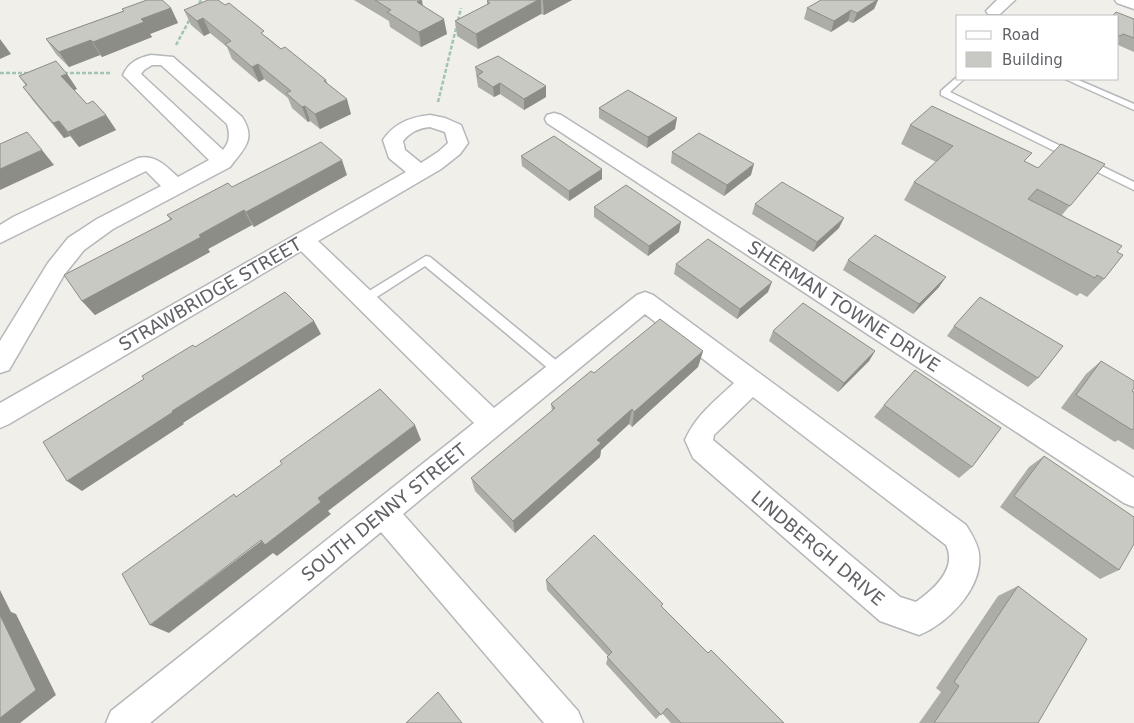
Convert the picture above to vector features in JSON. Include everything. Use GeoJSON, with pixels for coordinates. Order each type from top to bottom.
{"type":"FeatureCollection","features":[{"type":"Feature","properties":{"kind":"street"},"geometry":{"type":"LineString","coordinates":[[994,11],[1007,0]]}},
{"type":"Feature","properties":{"kind":"street"},"geometry":{"type":"LineString","coordinates":[[1123,0],[1134,4]]}},
{"type":"Feature","properties":{"kind":"street"},"geometry":{"type":"LineString","coordinates":[[0,363],[67,254],[81,240],[98,228],[223,162],[234,151],[240,139],[240,129],[235,121],[167,61],[151,60],[137,67],[132,75],[223,162]]}},
{"type":"Feature","properties":{"kind":"street","name":"SHERMAN TOWNE DRIVE"},"geometry":{"type":"LineString","coordinates":[[554,118],[1134,494]]}},
{"type":"Feature","properties":{"kind":"street"},"geometry":{"type":"LineString","coordinates":[[0,235],[21,222],[145,163],[154,166],[175,187]]}},
{"type":"Feature","properties":{"kind":"street","name":"STRAWBRIDGE STREET"},"geometry":{"type":"LineString","coordinates":[[0,416],[419,172]]}},
{"type":"Feature","properties":{"kind":"street"},"geometry":{"type":"LineString","coordinates":[[304,240],[494,424]]}},
{"type":"Feature","properties":{"kind":"street","name":"SOUTH DENNY STREET"},"geometry":{"type":"LineString","coordinates":[[123,723],[645,301]]}},
{"type":"Feature","properties":{"kind":"street","name":"LINDBERGH DRIVE"},"geometry":{"type":"LineString","coordinates":[[645,301],[956,535],[965,555],[960,579],[934,610],[919,619],[891,610],[703,449],[698,440],[706,427],[752,382]]}},
{"type":"Feature","properties":{"kind":"street"},"geometry":{"type":"LineString","coordinates":[[384,513],[566,723]]}},
{"type":"Feature","properties":{"kind":"lane"},"geometry":{"type":"LineString","coordinates":[[959,80],[944,93],[1134,186]]}},
{"type":"Feature","properties":{"kind":"lane"},"geometry":{"type":"LineString","coordinates":[[1071,80],[1134,107]]}},
{"type":"Feature","properties":{"kind":"lane"},"geometry":{"type":"LineString","coordinates":[[365,300],[426,260],[559,370]]}},
{"type":"Feature","properties":{"kind":"path"},"geometry":{"type":"LineString","coordinates":[[174,48],[201,0]]}},
{"type":"Feature","properties":{"kind":"path"},"geometry":{"type":"LineString","coordinates":[[437,107],[461,8]]}},
{"type":"Feature","properties":{"kind":"path"},"geometry":{"type":"LineString","coordinates":[[56,73],[111,72]]}},
{"type":"Feature","properties":{"kind":"path"},"geometry":{"type":"LineString","coordinates":[[0,73],[37,73]]}},
{"type":"Feature","properties":{"kind":"building"},"geometry":{"type":"Polygon","coordinates":[[[147,0],[162,0],[171,8],[141,19],[144,22],[93,42],[91,40],[59,52],[46,39],[124,11],[122,9],[147,0]]]}},
{"type":"Feature","properties":{"kind":"building"},"geometry":{"type":"Polygon","coordinates":[[[208,0],[218,0],[225,5],[229,3],[264,31],[261,33],[281,49],[285,47],[347,99],[315,114],[305,106],[302,107],[286,93],[291,91],[258,64],[252,67],[225,44],[231,41],[203,18],[197,21],[184,10],[208,0]]]}},
{"type":"Feature","properties":{"kind":"building"},"geometry":{"type":"Polygon","coordinates":[[[375,0],[421,0],[417,2],[444,19],[419,32],[387,12],[391,10],[375,0]]]}},
{"type":"Feature","properties":{"kind":"building"},"geometry":{"type":"Polygon","coordinates":[[[538,0],[476,34],[455,21],[490,3],[487,1],[538,0]]]}},
{"type":"Feature","properties":{"kind":"building"},"geometry":{"type":"Polygon","coordinates":[[[821,0],[877,0],[857,13],[851,10],[834,21],[807,8],[821,0]]]}},
{"type":"Feature","properties":{"kind":"building"},"geometry":{"type":"Polygon","coordinates":[[[1116,12],[1134,19],[1134,38],[1123,34],[1119,36],[1119,15],[1113,15],[1116,12]]]}},
{"type":"Feature","properties":{"kind":"building"},"geometry":{"type":"Polygon","coordinates":[[[498,56],[546,86],[524,99],[500,83],[493,87],[477,76],[483,72],[475,67],[498,56]]]}},
{"type":"Feature","properties":{"kind":"building"},"geometry":{"type":"Polygon","coordinates":[[[56,61],[67,74],[61,76],[87,104],[93,101],[106,115],[68,132],[59,121],[53,123],[23,87],[27,85],[19,76],[56,61]]]}},
{"type":"Feature","properties":{"kind":"building"},"geometry":{"type":"Polygon","coordinates":[[[628,90],[677,118],[648,137],[599,108],[628,90]]]}},
{"type":"Feature","properties":{"kind":"building"},"geometry":{"type":"Polygon","coordinates":[[[932,106],[1032,153],[1024,161],[1038,168],[1061,144],[1105,164],[1070,206],[1037,189],[1028,199],[1122,246],[1117,252],[1123,255],[1104,279],[1097,275],[1095,278],[914,182],[953,146],[910,125],[932,106]]]}},
{"type":"Feature","properties":{"kind":"building"},"geometry":{"type":"Polygon","coordinates":[[[27,132],[42,150],[0,169],[0,144],[27,132]]]}},
{"type":"Feature","properties":{"kind":"building"},"geometry":{"type":"Polygon","coordinates":[[[699,133],[754,164],[727,185],[672,152],[699,133]]]}},
{"type":"Feature","properties":{"kind":"building"},"geometry":{"type":"Polygon","coordinates":[[[554,136],[602,169],[569,191],[521,156],[554,136]]]}},
{"type":"Feature","properties":{"kind":"building"},"geometry":{"type":"Polygon","coordinates":[[[321,142],[342,160],[246,212],[244,210],[199,235],[201,237],[82,301],[64,275],[172,219],[167,215],[228,183],[232,187],[321,142]]]}},
{"type":"Feature","properties":{"kind":"building"},"geometry":{"type":"Polygon","coordinates":[[[782,182],[844,218],[817,242],[755,204],[782,182]]]}},
{"type":"Feature","properties":{"kind":"building"},"geometry":{"type":"Polygon","coordinates":[[[626,185],[681,222],[649,246],[594,207],[626,185]]]}},
{"type":"Feature","properties":{"kind":"building"},"geometry":{"type":"Polygon","coordinates":[[[875,235],[946,277],[919,304],[848,260],[875,235]]]}},
{"type":"Feature","properties":{"kind":"building"},"geometry":{"type":"Polygon","coordinates":[[[708,239],[772,282],[740,309],[676,264],[708,239]]]}},
{"type":"Feature","properties":{"kind":"building"},"geometry":{"type":"Polygon","coordinates":[[[285,292],[314,321],[172,411],[67,481],[43,442],[144,379],[142,376],[193,345],[195,347],[285,292]]]}},
{"type":"Feature","properties":{"kind":"building"},"geometry":{"type":"Polygon","coordinates":[[[980,297],[1063,346],[1038,378],[954,326],[980,297]]]}},
{"type":"Feature","properties":{"kind":"building"},"geometry":{"type":"Polygon","coordinates":[[[803,303],[875,351],[844,383],[773,331],[803,303]]]}},
{"type":"Feature","properties":{"kind":"building"},"geometry":{"type":"Polygon","coordinates":[[[660,319],[703,351],[634,412],[632,409],[597,440],[601,443],[513,521],[471,478],[555,408],[551,404],[591,371],[594,373],[660,319]]]}},
{"type":"Feature","properties":{"kind":"building"},"geometry":{"type":"Polygon","coordinates":[[[1101,361],[1134,381],[1132,391],[1134,392],[1134,428],[1132,430],[1076,395],[1101,361]]]}},
{"type":"Feature","properties":{"kind":"building"},"geometry":{"type":"Polygon","coordinates":[[[915,370],[1001,428],[972,467],[884,405],[915,370]]]}},
{"type":"Feature","properties":{"kind":"building"},"geometry":{"type":"Polygon","coordinates":[[[380,389],[415,425],[318,498],[321,502],[265,545],[261,540],[150,625],[122,574],[234,494],[236,497],[282,464],[280,461],[380,389]]]}},
{"type":"Feature","properties":{"kind":"building"},"geometry":{"type":"Polygon","coordinates":[[[1044,456],[1134,517],[1134,544],[1119,570],[1014,496],[1044,456]]]}},
{"type":"Feature","properties":{"kind":"building"},"geometry":{"type":"Polygon","coordinates":[[[594,535],[663,604],[661,606],[708,653],[711,650],[784,723],[681,723],[667,708],[661,715],[607,657],[612,652],[546,580],[594,535]]]}},
{"type":"Feature","properties":{"kind":"building"},"geometry":{"type":"Polygon","coordinates":[[[1018,586],[1087,639],[1038,723],[934,723],[959,686],[954,682],[1018,586]]]}},
{"type":"Feature","properties":{"kind":"building"},"geometry":{"type":"Polygon","coordinates":[[[0,615],[36,690],[0,718],[0,615]]]}},
{"type":"Feature","properties":{"kind":"building"},"geometry":{"type":"Polygon","coordinates":[[[438,692],[462,723],[406,723],[438,692]]]}}]}
